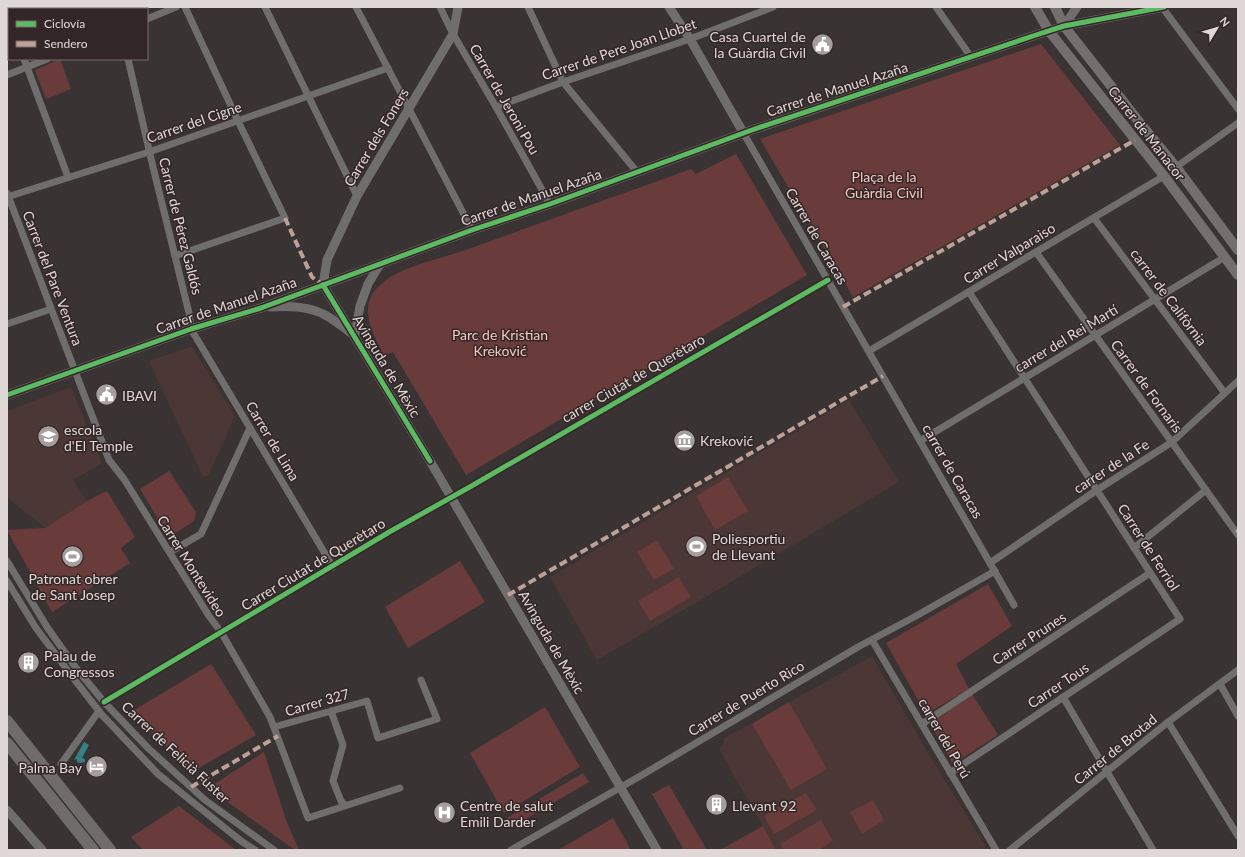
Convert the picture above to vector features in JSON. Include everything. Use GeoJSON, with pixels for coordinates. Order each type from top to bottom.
{"type":"FeatureCollection","features":[{"type":"Feature","properties":{"kind":"highway"},"geometry":{"type":"LineString","coordinates":[[7,721],[110,850]]}},
{"type":"Feature","properties":{"kind":"highway"},"geometry":{"type":"LineString","coordinates":[[7,743],[93,850]]}},
{"type":"Feature","properties":{"kind":"main road","name":"Carrer de Manacor"},"geometry":{"type":"LineString","coordinates":[[1035,7],[1049,31],[1164,176],[1238,274]]}},
{"type":"Feature","properties":{"kind":"main road","name":"Carrer de Manacor"},"geometry":{"type":"LineString","coordinates":[[1055,7],[1064,26],[1176,167],[1238,250]]}},
{"type":"Feature","properties":{"kind":"main road"},"geometry":{"type":"LineString","coordinates":[[1164,176],[1180,188],[1194,206],[1212,215]]}},
{"type":"Feature","properties":{"kind":"street"},"geometry":{"type":"LineString","coordinates":[[148,19],[176,7]]}},
{"type":"Feature","properties":{"kind":"street"},"geometry":{"type":"LineString","coordinates":[[175,256],[286,218],[185,7]]}},
{"type":"Feature","properties":{"kind":"street"},"geometry":{"type":"LineString","coordinates":[[266,7],[357,196]]}},
{"type":"Feature","properties":{"kind":"street"},"geometry":{"type":"LineString","coordinates":[[356,7],[472,230]]}},
{"type":"Feature","properties":{"kind":"street","name":"Carrer de Jeroni Pou"},"geometry":{"type":"LineString","coordinates":[[440,7],[453,34],[550,204]]}},
{"type":"Feature","properties":{"kind":"street","name":"Carrer dels Foners"},"geometry":{"type":"LineString","coordinates":[[323,284],[328,260],[357,196],[453,34],[458,7]]}},
{"type":"Feature","properties":{"kind":"street"},"geometry":{"type":"LineString","coordinates":[[528,7],[563,82],[638,172]]}},
{"type":"Feature","properties":{"kind":"street"},"geometry":{"type":"LineString","coordinates":[[670,7],[744,134]]}},
{"type":"Feature","properties":{"kind":"street","name":"Carrer de Pere Joan Llobet"},"geometry":{"type":"LineString","coordinates":[[496,107],[563,82],[690,39],[773,7]]}},
{"type":"Feature","properties":{"kind":"street"},"geometry":{"type":"LineString","coordinates":[[936,7],[972,57]]}},
{"type":"Feature","properties":{"kind":"street"},"geometry":{"type":"LineString","coordinates":[[1064,26],[1077,7]]}},
{"type":"Feature","properties":{"kind":"street"},"geometry":{"type":"LineString","coordinates":[[1163,7],[1238,109]]}},
{"type":"Feature","properties":{"kind":"street","name":"Carrer de Manuel Azaña"},"geometry":{"type":"LineString","coordinates":[[7,394],[191,329],[261,308],[472,230],[550,204],[744,134],[1049,31],[1064,26],[1163,7]]}},
{"type":"Feature","properties":{"kind":"street"},"geometry":{"type":"LineString","coordinates":[[24,60],[68,177]]}},
{"type":"Feature","properties":{"kind":"street"},"geometry":{"type":"LineString","coordinates":[[7,75],[44,60]]}},
{"type":"Feature","properties":{"kind":"street","name":"Carrer de Pérez Galdós"},"geometry":{"type":"LineString","coordinates":[[128,60],[149,152],[189,313],[191,329]]}},
{"type":"Feature","properties":{"kind":"street","name":"Carrer del Cigne"},"geometry":{"type":"LineString","coordinates":[[7,196],[149,152],[388,68]]}},
{"type":"Feature","properties":{"kind":"street"},"geometry":{"type":"LineString","coordinates":[[1176,167],[1238,122]]}},
{"type":"Feature","properties":{"kind":"street","name":"Carrer de Caracas"},"geometry":{"type":"LineString","coordinates":[[744,134],[868,351]]}},
{"type":"Feature","properties":{"kind":"street","name":"Carrer Valparaiso"},"geometry":{"type":"LineString","coordinates":[[868,351],[1164,176]]}},
{"type":"Feature","properties":{"kind":"street","name":"Carrer del Pare Ventura"},"geometry":{"type":"LineString","coordinates":[[7,196],[74,371]]}},
{"type":"Feature","properties":{"kind":"street","name":"carrer de Califòrnia"},"geometry":{"type":"LineString","coordinates":[[1094,218],[1224,392]]}},
{"type":"Feature","properties":{"kind":"street","name":"Carrer de Fornaris"},"geometry":{"type":"LineString","coordinates":[[1036,252],[1238,535]]}},
{"type":"Feature","properties":{"kind":"street","name":"carrer del Rei Martí"},"geometry":{"type":"LineString","coordinates":[[920,441],[1225,257]]}},
{"type":"Feature","properties":{"kind":"street"},"geometry":{"type":"LineString","coordinates":[[355,335],[362,299],[368,284],[380,264]]}},
{"type":"Feature","properties":{"kind":"street","name":"carrer Ciutat de Querètaro"},"geometry":{"type":"LineString","coordinates":[[451,497],[828,280]]}},
{"type":"Feature","properties":{"kind":"street","name":"Avinguda de Mèxic"},"geometry":{"type":"LineString","coordinates":[[323,284],[451,497],[657,850]]}},
{"type":"Feature","properties":{"kind":"street","name":"Carrer de Ferriol"},"geometry":{"type":"LineString","coordinates":[[969,292],[1180,619]]}},
{"type":"Feature","properties":{"kind":"street","name":"Carrer de Manuel Azaña"},"geometry":{"type":"LineString","coordinates":[[261,308],[289,306],[307,308],[327,316],[355,335]]}},
{"type":"Feature","properties":{"kind":"street"},"geometry":{"type":"LineString","coordinates":[[7,324],[51,310]]}},
{"type":"Feature","properties":{"kind":"street","name":"Carrer de Lima"},"geometry":{"type":"LineString","coordinates":[[191,329],[333,567]]}},
{"type":"Feature","properties":{"kind":"street","name":"carrer de Caracas"},"geometry":{"type":"LineString","coordinates":[[868,351],[1014,605]]}},
{"type":"Feature","properties":{"kind":"street","name":"Carrer Montevideo"},"geometry":{"type":"LineString","coordinates":[[74,371],[109,460],[124,479],[213,622],[221,632],[270,717],[308,818],[400,788]]}},
{"type":"Feature","properties":{"kind":"street","name":"carrer de la Fe"},"geometry":{"type":"LineString","coordinates":[[990,563],[1097,490],[1172,442],[1224,392],[1238,381]]}},
{"type":"Feature","properties":{"kind":"street"},"geometry":{"type":"LineString","coordinates":[[170,552],[201,534],[250,428]]}},
{"type":"Feature","properties":{"kind":"street"},"geometry":{"type":"LineString","coordinates":[[1134,548],[1206,490]]}},
{"type":"Feature","properties":{"kind":"street","name":"Carrer Ciutat de Querètaro"},"geometry":{"type":"LineString","coordinates":[[104,702],[333,567],[391,531],[451,497]]}},
{"type":"Feature","properties":{"kind":"street","name":"Carrer de Felicià Fuster"},"geometry":{"type":"LineString","coordinates":[[7,561],[47,628],[104,702],[148,748],[204,800],[274,850]]}},
{"type":"Feature","properties":{"kind":"street","name":"Carrer de Puerto Rico"},"geometry":{"type":"LineString","coordinates":[[511,850],[858,647],[995,571]]}},
{"type":"Feature","properties":{"kind":"street","name":"Carrer Prunes"},"geometry":{"type":"LineString","coordinates":[[922,724],[1150,573]]}},
{"type":"Feature","properties":{"kind":"street","name":"Carrer de Felicià Fuster"},"geometry":{"type":"LineString","coordinates":[[7,581],[36,628],[99,711],[158,774],[241,841],[255,850]]}},
{"type":"Feature","properties":{"kind":"street","name":"Carrer Tous"},"geometry":{"type":"LineString","coordinates":[[950,773],[1180,619]]}},
{"type":"Feature","properties":{"kind":"street","name":"carrer del Perú"},"geometry":{"type":"LineString","coordinates":[[872,640],[996,850]]}},
{"type":"Feature","properties":{"kind":"street","name":"Carrer de Brotad"},"geometry":{"type":"LineString","coordinates":[[1010,850],[1168,722],[1238,670]]}},
{"type":"Feature","properties":{"kind":"street","name":"Carrer 327"},"geometry":{"type":"LineString","coordinates":[[274,727],[367,701],[378,738],[437,719],[421,680]]}},
{"type":"Feature","properties":{"kind":"street"},"geometry":{"type":"LineString","coordinates":[[1220,684],[1238,716]]}},
{"type":"Feature","properties":{"kind":"street"},"geometry":{"type":"LineString","coordinates":[[1063,697],[1153,850]]}},
{"type":"Feature","properties":{"kind":"street"},"geometry":{"type":"LineString","coordinates":[[60,764],[99,711]]}},
{"type":"Feature","properties":{"kind":"street"},"geometry":{"type":"LineString","coordinates":[[331,711],[343,745],[333,781],[341,801],[345,805]]}},
{"type":"Feature","properties":{"kind":"street"},"geometry":{"type":"LineString","coordinates":[[1168,722],[1238,836]]}},
{"type":"Feature","properties":{"kind":"street"},"geometry":{"type":"LineString","coordinates":[[7,810],[42,850]]}},
{"type":"Feature","properties":{"kind":"shaded area"},"geometry":{"type":"Polygon","coordinates":[[[192,347],[235,416],[208,476],[203,477],[149,361],[192,347]]]}},
{"type":"Feature","properties":{"kind":"shaded area","name":"escola d'El Temple"},"geometry":{"type":"Polygon","coordinates":[[[71,387],[102,463],[73,480],[87,501],[45,528],[7,497],[7,411],[71,387]]]}},
{"type":"Feature","properties":{"kind":"shaded area"},"geometry":{"type":"Polygon","coordinates":[[[849,400],[899,482],[597,660],[550,577],[849,400]]]}},
{"type":"Feature","properties":{"kind":"shaded area"},"geometry":{"type":"Polygon","coordinates":[[[872,656],[928,753],[988,850],[776,850],[719,749],[724,743],[723,739],[872,656]]]}},
{"type":"Feature","properties":{"kind":"green space"},"geometry":{"type":"Polygon","coordinates":[[[12,7],[106,8],[12,8],[12,7]]]}},
{"type":"Feature","properties":{"kind":"green space","name":"Plaça de la Guàrdia Civil"},"geometry":{"type":"Polygon","coordinates":[[[1041,44],[1120,145],[853,297],[760,139],[1041,44]]]}},
{"type":"Feature","properties":{"kind":"green space"},"geometry":{"type":"Polygon","coordinates":[[[60,60],[71,89],[46,99],[35,70],[60,60]]]}},
{"type":"Feature","properties":{"kind":"green space","name":"Parc de Kristian Kreković"},"geometry":{"type":"Polygon","coordinates":[[[736,154],[807,275],[466,475],[393,352],[384,356],[380,349],[368,317],[369,301],[373,293],[390,277],[411,267],[465,250],[691,169],[696,174],[736,154]]]}},
{"type":"Feature","properties":{"kind":"green space"},"geometry":{"type":"Polygon","coordinates":[[[169,471],[196,512],[194,521],[169,537],[140,489],[169,471]]]}},
{"type":"Feature","properties":{"kind":"green space"},"geometry":{"type":"Polygon","coordinates":[[[728,477],[748,511],[715,530],[696,496],[728,477]]]}},
{"type":"Feature","properties":{"kind":"green space","name":"Patronat obrer de Sant Josep"},"geometry":{"type":"Polygon","coordinates":[[[107,491],[135,537],[121,548],[130,563],[52,612],[7,530],[45,528],[87,501],[107,491]]]}},
{"type":"Feature","properties":{"kind":"green space"},"geometry":{"type":"Polygon","coordinates":[[[657,540],[674,569],[654,580],[637,552],[657,540]]]}},
{"type":"Feature","properties":{"kind":"green space"},"geometry":{"type":"Polygon","coordinates":[[[460,561],[485,602],[408,648],[385,607],[460,561]]]}},
{"type":"Feature","properties":{"kind":"green space"},"geometry":{"type":"Polygon","coordinates":[[[679,577],[691,597],[650,621],[638,601],[679,577]]]}},
{"type":"Feature","properties":{"kind":"green space"},"geometry":{"type":"Polygon","coordinates":[[[988,584],[1012,626],[956,664],[969,689],[926,714],[886,643],[988,584]]]}},
{"type":"Feature","properties":{"kind":"green space"},"geometry":{"type":"Polygon","coordinates":[[[211,664],[256,735],[192,772],[131,712],[211,664]]]}},
{"type":"Feature","properties":{"kind":"green space"},"geometry":{"type":"Polygon","coordinates":[[[972,694],[998,735],[953,764],[930,724],[972,694]]]}},
{"type":"Feature","properties":{"kind":"green space"},"geometry":{"type":"Polygon","coordinates":[[[789,702],[827,769],[791,790],[752,724],[789,702]]]}},
{"type":"Feature","properties":{"kind":"green space"},"geometry":{"type":"Polygon","coordinates":[[[545,707],[580,767],[504,813],[470,753],[545,707]]]}},
{"type":"Feature","properties":{"kind":"green space"},"geometry":{"type":"Polygon","coordinates":[[[264,752],[286,820],[299,850],[295,850],[208,788],[264,752]]]}},
{"type":"Feature","properties":{"kind":"green space"},"geometry":{"type":"Polygon","coordinates":[[[583,773],[589,782],[512,827],[507,818],[583,773]]]}},
{"type":"Feature","properties":{"kind":"green space"},"geometry":{"type":"Polygon","coordinates":[[[669,785],[707,850],[684,850],[652,794],[669,785]]]}},
{"type":"Feature","properties":{"kind":"green space"},"geometry":{"type":"Polygon","coordinates":[[[806,793],[817,810],[774,834],[764,816],[806,793]]]}},
{"type":"Feature","properties":{"kind":"green space"},"geometry":{"type":"Polygon","coordinates":[[[873,800],[884,820],[862,834],[850,812],[873,800]]]}},
{"type":"Feature","properties":{"kind":"green space"},"geometry":{"type":"Polygon","coordinates":[[[179,806],[236,850],[143,850],[131,837],[179,806]]]}},
{"type":"Feature","properties":{"kind":"green space"},"geometry":{"type":"Polygon","coordinates":[[[613,818],[631,850],[558,850],[613,818]]]}},
{"type":"Feature","properties":{"kind":"green space"},"geometry":{"type":"Polygon","coordinates":[[[821,820],[833,841],[819,850],[784,850],[780,844],[821,820]]]}},
{"type":"Feature","properties":{"kind":"green space"},"geometry":{"type":"Polygon","coordinates":[[[763,826],[776,850],[720,850],[763,826]]]}},
{"type":"Feature","properties":{"kind":"water"},"geometry":{"type":"Polygon","coordinates":[[[84,742],[89,745],[82,758],[85,759],[85,762],[80,763],[77,762],[77,759],[74,760],[84,742]]]}},
{"type":"Feature","properties":{"kind":"marked path"},"geometry":{"type":"LineString","coordinates":[[843,307],[1135,140]]}},
{"type":"Feature","properties":{"kind":"marked path"},"geometry":{"type":"LineString","coordinates":[[285,218],[312,277],[323,285]]}},
{"type":"Feature","properties":{"kind":"marked path"},"geometry":{"type":"LineString","coordinates":[[508,595],[883,376]]}},
{"type":"Feature","properties":{"kind":"marked path"},"geometry":{"type":"LineString","coordinates":[[191,787],[278,736]]}},
{"type":"Feature","properties":{"kind":"cycle path"},"geometry":{"type":"LineString","coordinates":[[7,395],[191,329],[261,308],[472,230],[550,204],[752,130],[1064,26],[1164,7]]}},
{"type":"Feature","properties":{"kind":"cycle path"},"geometry":{"type":"LineString","coordinates":[[104,702],[391,531],[828,280]]}},
{"type":"Feature","properties":{"kind":"cycle path"},"geometry":{"type":"LineString","coordinates":[[323,285],[430,461]]}},
{"type":"Feature","properties":{"kind":"place","name":"Casa Cuartel de la Guàrdia Civil"},"geometry":{"type":"Point","coordinates":[822,44]}},
{"type":"Feature","properties":{"kind":"place","name":"IBAVI"},"geometry":{"type":"Point","coordinates":[107,395]}},
{"type":"Feature","properties":{"kind":"place","name":"escola d'El Temple"},"geometry":{"type":"Point","coordinates":[49,437]}},
{"type":"Feature","properties":{"kind":"place","name":"Kreković"},"geometry":{"type":"Point","coordinates":[685,440]}},
{"type":"Feature","properties":{"kind":"place","name":"Poliesportiu de Llevant"},"geometry":{"type":"Point","coordinates":[696,546]}},
{"type":"Feature","properties":{"kind":"place","name":"Patronat obrer de Sant Josep"},"geometry":{"type":"Point","coordinates":[73,556]}},
{"type":"Feature","properties":{"kind":"place","name":"Palau de Congressos"},"geometry":{"type":"Point","coordinates":[28,663]}},
{"type":"Feature","properties":{"kind":"place","name":"Palma Bay"},"geometry":{"type":"Point","coordinates":[97,767]}},
{"type":"Feature","properties":{"kind":"place","name":"Llevant 92"},"geometry":{"type":"Point","coordinates":[716,805]}},
{"type":"Feature","properties":{"kind":"place","name":"Centre de salut Emili Darder"},"geometry":{"type":"Point","coordinates":[445,813]}}]}
